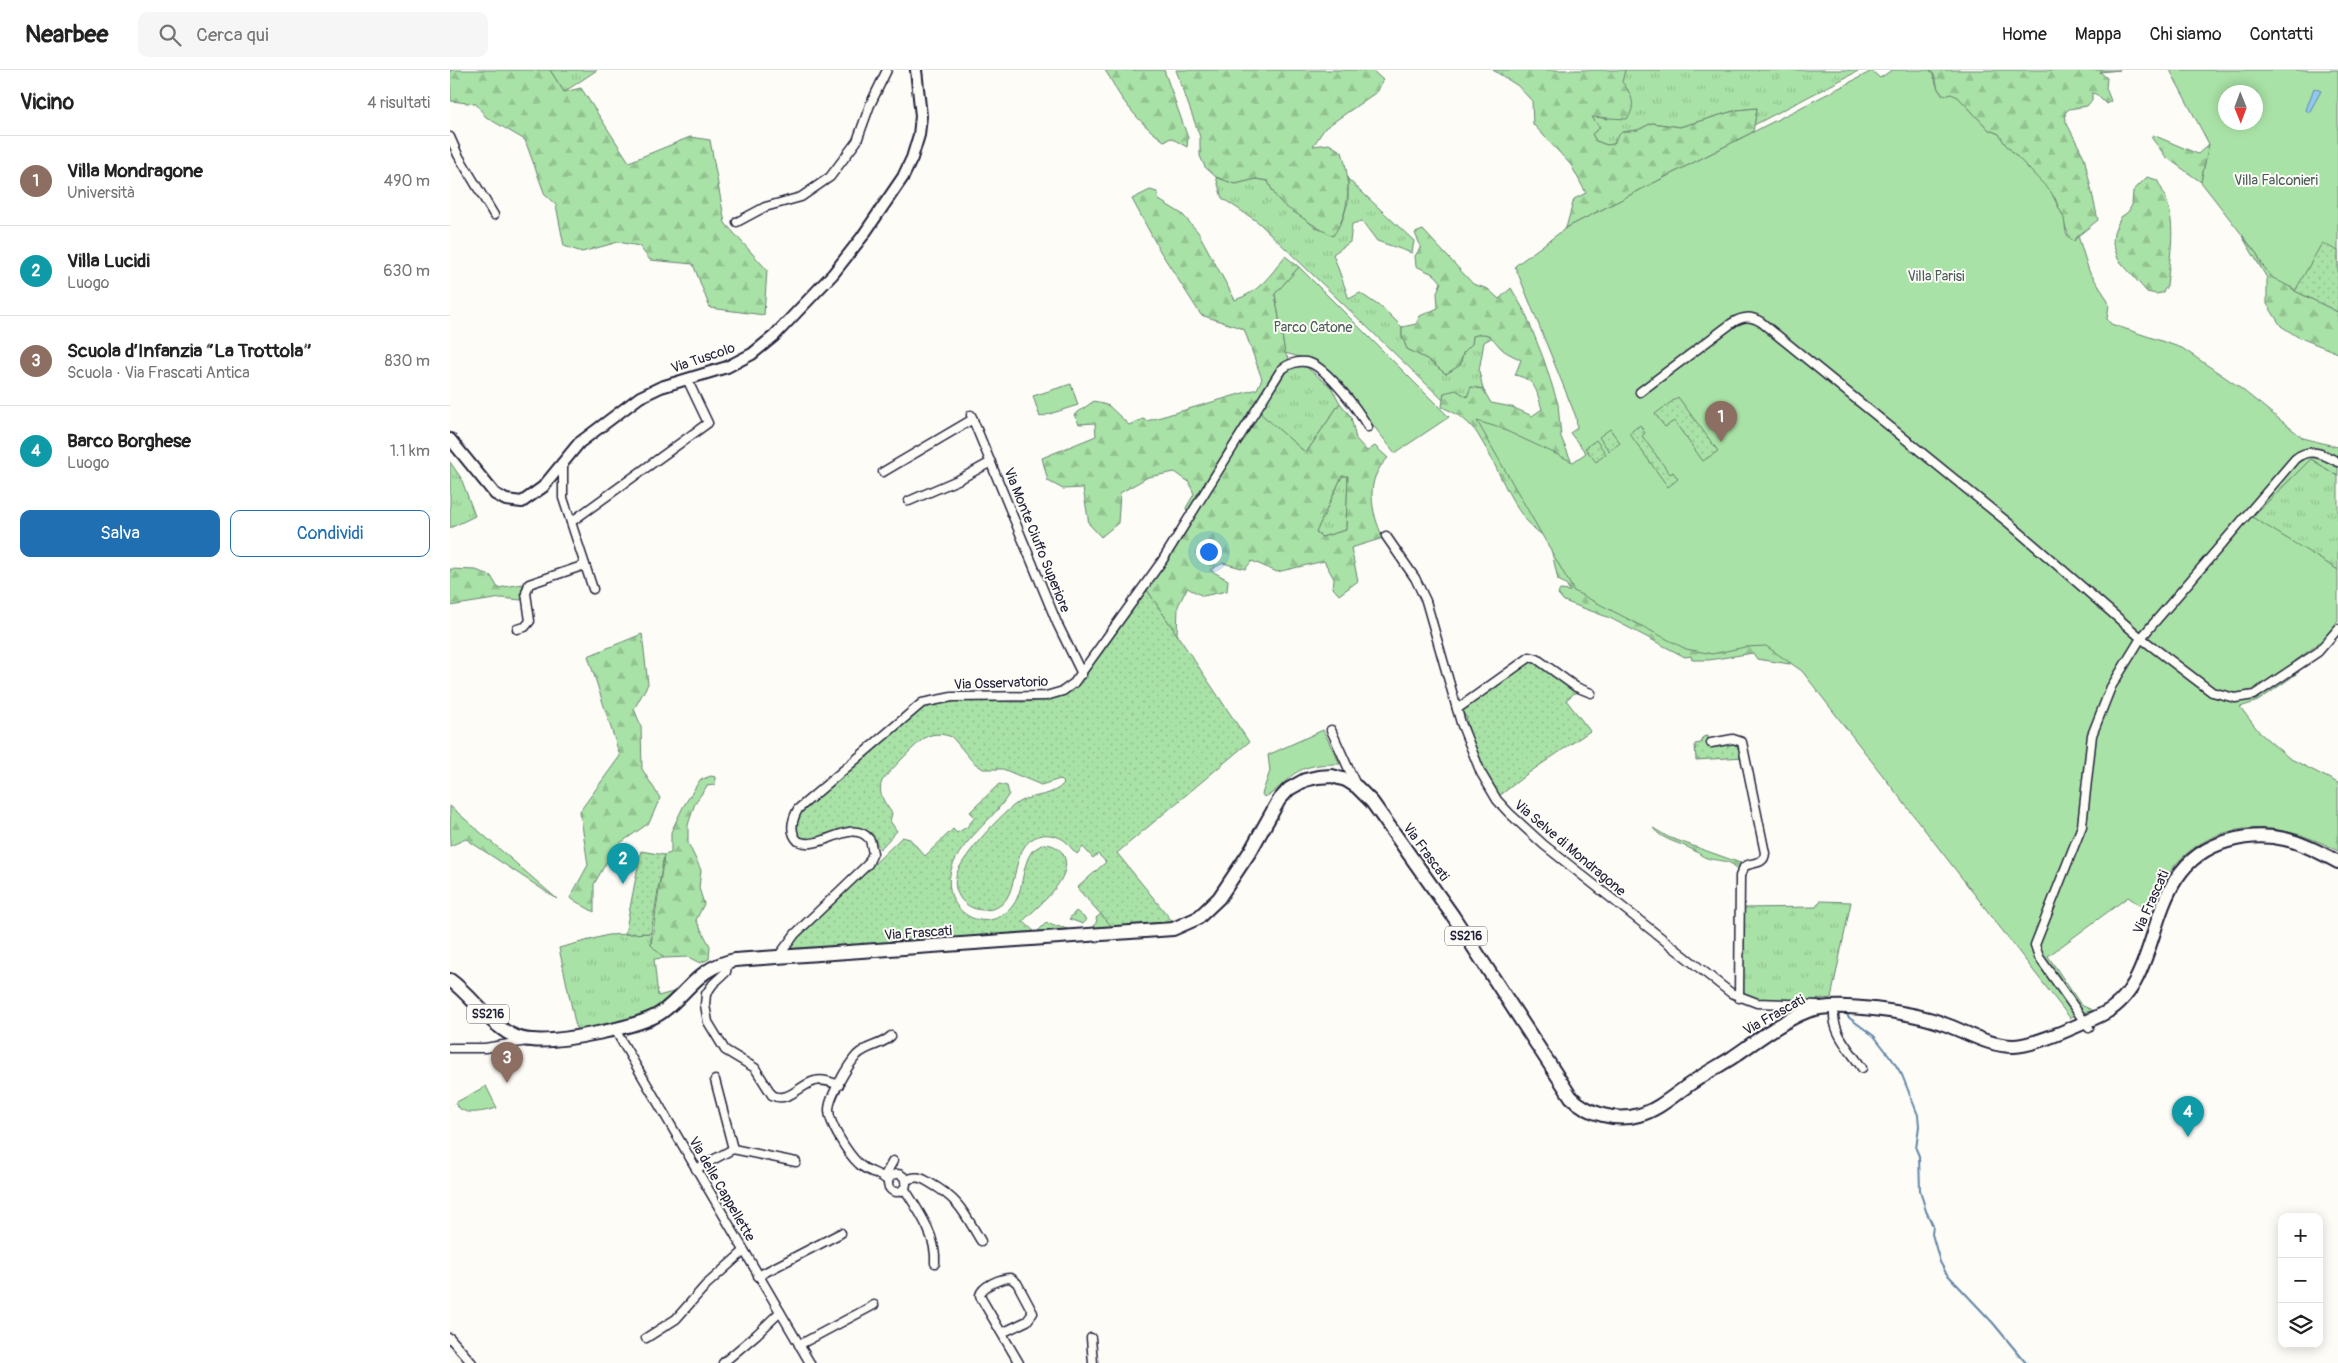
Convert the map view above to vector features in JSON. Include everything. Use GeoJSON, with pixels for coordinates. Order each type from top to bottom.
{"type":"FeatureCollection","features":[{"type":"Feature","properties":{"kind":"main road","name":"Via Frascati"},"geometry":{"type":"LineString","coordinates":[[450,980],[469,995],[505,1031],[530,1040],[563,1039],[644,1021],[659,1014],[703,972],[728,961],[1153,932],[1178,928],[1198,918],[1219,898],[1251,850],[1279,800],[1290,789],[1305,780],[1327,776],[1340,778],[1357,787],[1377,809],[1454,916],[1564,1089],[1574,1101],[1587,1109],[1619,1118],[1648,1112],[1755,1041],[1802,1014],[1818,1008],[1835,1006],[1936,1021],[1985,1041],[2012,1046],[2032,1043],[2087,1025],[2114,1007],[2129,992],[2138,975],[2167,898],[2182,871],[2198,854],[2225,842],[2263,835],[2294,840],[2338,862]]}},
{"type":"Feature","properties":{"kind":"street"},"geometry":{"type":"LineString","coordinates":[[737,222],[765,207],[801,197],[820,186],[833,174],[859,138],[870,105],[887,70]]}},
{"type":"Feature","properties":{"kind":"street","name":"Via Tuscolo"},"geometry":{"type":"LineString","coordinates":[[450,439],[499,497],[512,502],[522,502],[534,495],[579,443],[640,397],[661,387],[733,365],[756,351],[774,336],[822,286],[856,246],[903,177],[914,153],[920,128],[921,111],[916,70]]}},
{"type":"Feature","properties":{"kind":"street"},"geometry":{"type":"LineString","coordinates":[[450,137],[458,155],[494,215]]}},
{"type":"Feature","properties":{"kind":"street"},"geometry":{"type":"LineString","coordinates":[[1640,392],[1732,323],[1745,317],[1758,320],[2011,525],[2141,638],[2209,690],[2224,697],[2238,698],[2254,695],[2264,690],[2320,650],[2338,629]]}},
{"type":"Feature","properties":{"kind":"street","name":"Via Osservatorio"},"geometry":{"type":"LineString","coordinates":[[778,957],[795,934],[868,864],[872,853],[870,840],[858,832],[846,833],[812,844],[798,841],[792,827],[795,815],[801,806],[922,704],[952,697],[1046,696],[1069,687],[1082,674],[1162,561],[1281,370],[1298,362],[1308,362],[1318,367],[1348,398],[1368,427]]}},
{"type":"Feature","properties":{"kind":"street"},"geometry":{"type":"LineString","coordinates":[[571,522],[708,423],[687,379]]}},
{"type":"Feature","properties":{"kind":"street","name":"Via Monte Ciuffo Superiore"},"geometry":{"type":"LineString","coordinates":[[883,472],[972,417],[1056,623],[1082,674]]}},
{"type":"Feature","properties":{"kind":"street"},"geometry":{"type":"LineString","coordinates":[[2087,1025],[2039,957],[2035,945],[2083,823],[2091,742],[2095,724],[2111,687],[2141,638],[2294,459],[2302,454],[2314,452],[2324,454],[2338,462]]}},
{"type":"Feature","properties":{"kind":"street"},"geometry":{"type":"LineString","coordinates":[[563,461],[562,490],[593,589]]}},
{"type":"Feature","properties":{"kind":"street"},"geometry":{"type":"LineString","coordinates":[[909,501],[960,479],[991,462]]}},
{"type":"Feature","properties":{"kind":"street","name":"Via Selve di Mondragone"},"geometry":{"type":"LineString","coordinates":[[1386,536],[1415,578],[1426,601],[1457,709],[1484,778],[1492,793],[1509,813],[1601,890],[1721,986],[1739,998],[1766,1004],[1835,1006]]}},
{"type":"Feature","properties":{"kind":"street"},"geometry":{"type":"LineString","coordinates":[[517,629],[525,627],[530,621],[526,593],[529,584],[585,565]]}},
{"type":"Feature","properties":{"kind":"street"},"geometry":{"type":"LineString","coordinates":[[1457,709],[1530,657],[1537,659],[1576,687],[1591,693]]}},
{"type":"Feature","properties":{"kind":"street","name":"Via Frascati"},"geometry":{"type":"LineString","coordinates":[[1331,730],[1357,787]]}},
{"type":"Feature","properties":{"kind":"street"},"geometry":{"type":"LineString","coordinates":[[1711,743],[1733,739],[1742,742],[1765,853],[1762,861],[1746,865],[1740,873],[1739,998]]}},
{"type":"Feature","properties":{"kind":"street"},"geometry":{"type":"LineString","coordinates":[[728,961],[726,972],[710,986],[705,1001],[708,1022],[727,1052],[755,1068],[772,1095],[776,1098],[787,1096],[816,1081],[839,1085]]}},
{"type":"Feature","properties":{"kind":"street"},"geometry":{"type":"LineString","coordinates":[[1835,1006],[1833,1015],[1835,1028],[1862,1068]]}},
{"type":"Feature","properties":{"kind":"street","name":"Via delle Cappellette"},"geometry":{"type":"LineString","coordinates":[[614,1028],[810,1363]]}},
{"type":"Feature","properties":{"kind":"street"},"geometry":{"type":"LineString","coordinates":[[890,1036],[859,1053],[839,1085],[829,1106],[833,1124],[846,1148],[857,1162],[886,1179],[890,1189],[895,1192],[913,1177],[921,1178],[949,1194],[959,1203],[981,1241]]}},
{"type":"Feature","properties":{"kind":"street"},"geometry":{"type":"LineString","coordinates":[[450,1048],[485,1048],[530,1040]]}},
{"type":"Feature","properties":{"kind":"street"},"geometry":{"type":"LineString","coordinates":[[715,1080],[733,1149]]}},
{"type":"Feature","properties":{"kind":"street"},"geometry":{"type":"LineString","coordinates":[[696,1169],[733,1149],[796,1162]]}},
{"type":"Feature","properties":{"kind":"street"},"geometry":{"type":"LineString","coordinates":[[886,1179],[893,1161]]}},
{"type":"Feature","properties":{"kind":"street"},"geometry":{"type":"LineString","coordinates":[[886,1179],[896,1174],[902,1176],[933,1242],[935,1263]]}},
{"type":"Feature","properties":{"kind":"street"},"geometry":{"type":"LineString","coordinates":[[758,1276],[841,1233]]}},
{"type":"Feature","properties":{"kind":"street"},"geometry":{"type":"LineString","coordinates":[[646,1338],[676,1320],[706,1285],[744,1251]]}},
{"type":"Feature","properties":{"kind":"street"},"geometry":{"type":"LineString","coordinates":[[1002,1332],[1027,1321],[1032,1313],[1017,1282],[1011,1278],[984,1288],[980,1292],[981,1298],[1019,1363]]}},
{"type":"Feature","properties":{"kind":"street"},"geometry":{"type":"LineString","coordinates":[[799,1345],[874,1306]]}},
{"type":"Feature","properties":{"kind":"street"},"geometry":{"type":"LineString","coordinates":[[723,1363],[780,1312]]}},
{"type":"Feature","properties":{"kind":"street"},"geometry":{"type":"LineString","coordinates":[[450,1338],[472,1363]]}},
{"type":"Feature","properties":{"kind":"street"},"geometry":{"type":"LineString","coordinates":[[1091,1338],[1092,1363]]}},
{"type":"Feature","properties":{"kind":"green space"},"geometry":{"type":"Polygon","coordinates":[[[450,70],[550,70],[564,92],[581,88],[629,162],[690,137],[710,140],[725,223],[767,270],[764,315],[710,308],[693,264],[650,260],[639,246],[618,242],[582,252],[564,246],[556,205],[545,195],[525,140],[486,117],[476,104],[451,101],[450,70]]]}},
{"type":"Feature","properties":{"kind":"green space"},"geometry":{"type":"Polygon","coordinates":[[[550,70],[597,70],[564,92],[550,70]]]}},
{"type":"Feature","properties":{"kind":"green space"},"geometry":{"type":"Polygon","coordinates":[[[1105,70],[1164,70],[1188,138],[1187,147],[1171,138],[1164,141],[1147,127],[1123,100],[1105,70]]]}},
{"type":"Feature","properties":{"kind":"green space"},"geometry":{"type":"Polygon","coordinates":[[[1176,70],[1372,70],[1383,80],[1378,91],[1325,128],[1313,146],[1329,144],[1342,152],[1345,163],[1348,195],[1343,216],[1333,236],[1283,204],[1275,195],[1268,181],[1256,179],[1235,184],[1216,177],[1205,167],[1200,156],[1200,137],[1176,70]]]}},
{"type":"Feature","properties":{"kind":"green space"},"geometry":{"type":"Polygon","coordinates":[[[1493,70],[1625,70],[1622,82],[1632,100],[1632,109],[1627,119],[1592,117],[1600,128],[1592,134],[1596,141],[1607,145],[1614,144],[1622,132],[1638,130],[1652,123],[1680,127],[1737,110],[1757,108],[1753,132],[1566,228],[1574,199],[1586,193],[1571,165],[1533,124],[1532,101],[1518,86],[1493,70]]]}},
{"type":"Feature","properties":{"kind":"green space"},"geometry":{"type":"Polygon","coordinates":[[[1625,70],[1860,70],[1754,125],[1757,108],[1737,110],[1680,127],[1652,123],[1638,130],[1622,132],[1614,144],[1607,145],[1596,141],[1592,134],[1595,130],[1592,116],[1608,119],[1625,70]]]}},
{"type":"Feature","properties":{"kind":"green space","name":"Villa Parisi"},"geometry":{"type":"Polygon","coordinates":[[[1892,70],[1930,70],[1941,93],[1944,96],[1951,94],[1958,97],[1989,130],[1999,134],[2005,144],[2051,192],[2064,218],[2066,233],[2074,241],[2078,236],[2089,271],[2107,299],[2109,305],[2107,319],[2111,324],[2182,348],[2235,384],[2303,438],[2338,447],[2338,476],[2311,459],[2252,517],[2338,570],[2338,620],[2325,638],[2295,661],[2299,672],[2258,701],[2240,707],[2260,733],[2289,758],[2338,783],[2338,851],[2299,835],[2257,828],[2217,835],[2198,845],[2176,864],[2147,910],[2128,897],[2048,956],[2081,1005],[2094,1011],[2078,1013],[2070,1018],[1802,671],[1766,646],[1745,647],[1712,654],[1686,649],[1574,591],[1477,421],[1500,428],[1573,462],[1586,453],[1570,433],[1577,428],[1576,417],[1515,266],[1566,228],[1872,71],[1880,78],[1892,70]]]}},
{"type":"Feature","properties":{"kind":"green space"},"geometry":{"type":"Polygon","coordinates":[[[1930,70],[2120,70],[2100,72],[2107,78],[2106,88],[2111,101],[2106,104],[2096,94],[2092,93],[2092,100],[2087,106],[2069,109],[2065,113],[2066,122],[2084,157],[2098,220],[2074,241],[2070,239],[2055,198],[2005,144],[1999,134],[1989,130],[1958,97],[1948,96],[1939,91],[1934,75],[1930,70]]]}},
{"type":"Feature","properties":{"kind":"green space","name":"Villa Falconieri"},"geometry":{"type":"Polygon","coordinates":[[[2170,70],[2338,70],[2338,312],[2273,278],[2263,266],[2257,254],[2201,182],[2209,144],[2170,70]]]}},
{"type":"Feature","properties":{"kind":"green space"},"geometry":{"type":"Polygon","coordinates":[[[2153,135],[2198,154],[2209,144],[2201,182],[2166,157],[2151,137],[2153,135]]]}},
{"type":"Feature","properties":{"kind":"green space"},"geometry":{"type":"Polygon","coordinates":[[[1216,177],[1235,184],[1256,179],[1268,181],[1282,202],[1316,228],[1342,221],[1348,202],[1348,179],[1414,241],[1412,253],[1377,241],[1362,221],[1352,224],[1350,242],[1333,254],[1349,299],[1360,293],[1385,310],[1402,327],[1402,336],[1407,349],[1427,359],[1446,374],[1460,365],[1463,353],[1472,344],[1473,336],[1482,333],[1493,337],[1484,342],[1479,371],[1483,389],[1471,387],[1467,398],[1444,393],[1443,400],[1258,222],[1222,198],[1216,177]]]}},
{"type":"Feature","properties":{"kind":"green space"},"geometry":{"type":"Polygon","coordinates":[[[2147,177],[2157,180],[2164,194],[2171,219],[2172,232],[2167,286],[2162,293],[2156,294],[2147,292],[2118,259],[2113,243],[2114,232],[2121,217],[2128,212],[2132,205],[2133,191],[2147,177]]]}},
{"type":"Feature","properties":{"kind":"green space"},"geometry":{"type":"Polygon","coordinates":[[[1150,190],[1157,192],[1159,200],[1182,214],[1198,232],[1235,300],[1251,293],[1257,288],[1269,277],[1285,256],[1299,267],[1275,294],[1285,353],[1293,367],[1276,382],[1260,413],[1306,453],[1340,403],[1351,417],[1356,439],[1367,451],[1375,446],[1388,458],[1375,476],[1372,496],[1375,517],[1383,538],[1351,548],[1358,581],[1339,595],[1333,588],[1334,579],[1324,561],[1277,572],[1252,561],[1245,569],[1223,563],[1210,570],[1228,580],[1227,591],[1203,596],[1187,588],[1178,606],[1177,635],[1147,590],[1191,524],[1186,508],[1194,494],[1189,482],[1175,472],[1148,477],[1120,493],[1118,523],[1101,537],[1089,524],[1083,488],[1063,489],[1048,481],[1042,458],[1096,436],[1095,423],[1079,424],[1074,415],[1094,401],[1109,406],[1129,425],[1143,419],[1147,421],[1257,389],[1262,379],[1244,329],[1201,315],[1160,251],[1132,199],[1150,190]],[[1342,476],[1316,532],[1322,537],[1346,530],[1348,476],[1342,476]]]}},
{"type":"Feature","properties":{"kind":"green space"},"geometry":{"type":"Polygon","coordinates":[[[1423,230],[1473,284],[1488,289],[1499,299],[1511,288],[1525,312],[1544,360],[1558,404],[1561,437],[1584,491],[1799,651],[1790,664],[1757,659],[1753,653],[1709,660],[1692,660],[1691,656],[1685,657],[1610,618],[1564,601],[1558,594],[1560,590],[1570,591],[1566,584],[1558,580],[1549,539],[1537,531],[1518,510],[1475,430],[1461,417],[1442,407],[1444,393],[1456,390],[1467,397],[1471,387],[1483,389],[1491,403],[1512,407],[1532,416],[1542,409],[1532,383],[1515,375],[1521,360],[1503,350],[1488,335],[1479,334],[1473,336],[1472,344],[1463,353],[1460,365],[1446,374],[1427,359],[1407,349],[1402,336],[1402,327],[1416,324],[1420,316],[1438,308],[1437,293],[1441,282],[1435,275],[1416,266],[1415,256],[1421,247],[1415,233],[1423,230]]]}},
{"type":"Feature","properties":{"kind":"green space"},"geometry":{"type":"Polygon","coordinates":[[[2242,236],[2257,254],[2263,266],[2295,291],[2338,312],[2338,353],[2298,337],[2281,326],[2267,304],[2267,278],[2242,236]]]}},
{"type":"Feature","properties":{"kind":"green space"},"geometry":{"type":"Polygon","coordinates":[[[2322,243],[2338,251],[2338,312],[2295,291],[2322,243]]]}},
{"type":"Feature","properties":{"kind":"green space","name":"Parco Catone"},"geometry":{"type":"Polygon","coordinates":[[[1299,267],[1449,417],[1395,453],[1342,386],[1318,362],[1285,353],[1275,294],[1299,267]]]}},
{"type":"Feature","properties":{"kind":"green space"},"geometry":{"type":"Polygon","coordinates":[[[1305,366],[1331,387],[1340,403],[1306,453],[1259,413],[1276,382],[1293,367],[1305,366]]]}},
{"type":"Feature","properties":{"kind":"green space"},"geometry":{"type":"Polygon","coordinates":[[[1071,384],[1078,405],[1040,417],[1033,396],[1071,384]]]}},
{"type":"Feature","properties":{"kind":"green space"},"geometry":{"type":"Polygon","coordinates":[[[1678,397],[1718,451],[1703,461],[1674,421],[1665,427],[1655,414],[1678,397]]]}},
{"type":"Feature","properties":{"kind":"green space"},"geometry":{"type":"Polygon","coordinates":[[[1640,425],[1645,433],[1642,436],[1670,474],[1673,472],[1678,479],[1668,487],[1629,433],[1640,425]]]}},
{"type":"Feature","properties":{"kind":"green space"},"geometry":{"type":"Polygon","coordinates":[[[1610,429],[1620,443],[1609,451],[1599,437],[1610,429]]]}},
{"type":"Feature","properties":{"kind":"green space"},"geometry":{"type":"Polygon","coordinates":[[[1596,440],[1606,454],[1596,462],[1585,448],[1596,440]]]}},
{"type":"Feature","properties":{"kind":"green space"},"geometry":{"type":"Polygon","coordinates":[[[2311,459],[2338,476],[2338,570],[2251,518],[2311,459]]]}},
{"type":"Feature","properties":{"kind":"green space"},"geometry":{"type":"Polygon","coordinates":[[[450,462],[461,478],[475,516],[450,528],[450,462]]]}},
{"type":"Feature","properties":{"kind":"green space"},"geometry":{"type":"Polygon","coordinates":[[[1342,476],[1348,476],[1346,530],[1322,537],[1316,532],[1342,476]]]}},
{"type":"Feature","properties":{"kind":"green space"},"geometry":{"type":"Polygon","coordinates":[[[450,569],[476,570],[491,576],[498,588],[523,584],[521,600],[501,598],[450,606],[450,569]]]}},
{"type":"Feature","properties":{"kind":"green space"},"geometry":{"type":"Polygon","coordinates":[[[1147,590],[1249,742],[1117,853],[1177,927],[1117,932],[1077,888],[1106,862],[1098,854],[1093,858],[1083,847],[1077,854],[1064,840],[1051,835],[1042,835],[1030,841],[1022,850],[1011,888],[1006,899],[997,907],[980,910],[966,904],[958,893],[955,879],[960,866],[975,846],[1004,814],[1019,802],[1054,791],[1064,783],[1060,779],[1041,785],[1003,769],[983,769],[973,762],[952,737],[946,735],[934,734],[924,738],[882,781],[881,794],[892,813],[890,821],[897,831],[880,849],[873,835],[859,829],[842,831],[810,842],[798,837],[795,829],[799,814],[923,708],[941,702],[962,700],[1028,702],[1049,699],[1067,693],[1081,681],[1147,590]]]}},
{"type":"Feature","properties":{"kind":"green space"},"geometry":{"type":"Polygon","coordinates":[[[642,634],[648,684],[634,709],[641,726],[642,769],[660,798],[649,823],[616,846],[594,884],[594,912],[570,898],[588,865],[580,811],[620,756],[588,656],[642,634]]]}},
{"type":"Feature","properties":{"kind":"green space"},"geometry":{"type":"Polygon","coordinates":[[[1532,659],[1576,692],[1566,700],[1590,731],[1527,774],[1498,797],[1489,782],[1472,743],[1466,717],[1462,711],[1532,659]]]}},
{"type":"Feature","properties":{"kind":"green space"},"geometry":{"type":"Polygon","coordinates":[[[1323,730],[1340,764],[1319,765],[1299,771],[1293,774],[1274,792],[1264,797],[1262,794],[1270,771],[1268,755],[1323,730]]]}},
{"type":"Feature","properties":{"kind":"green space"},"geometry":{"type":"Polygon","coordinates":[[[1708,736],[1709,746],[1740,742],[1744,757],[1696,760],[1695,744],[1701,743],[1703,737],[1708,736]]]}},
{"type":"Feature","properties":{"kind":"green space"},"geometry":{"type":"Polygon","coordinates":[[[711,776],[715,777],[715,785],[707,786],[695,803],[688,825],[688,843],[701,870],[699,888],[704,904],[696,920],[710,946],[709,959],[700,963],[688,957],[664,958],[651,945],[664,855],[671,853],[671,832],[683,807],[700,780],[711,776]]]}},
{"type":"Feature","properties":{"kind":"green space"},"geometry":{"type":"Polygon","coordinates":[[[999,784],[1007,786],[1009,794],[957,857],[952,867],[949,882],[951,895],[957,906],[965,914],[976,919],[988,920],[1000,917],[1015,902],[1021,887],[1028,858],[1032,851],[1043,844],[1054,846],[1063,854],[1066,863],[1060,882],[1045,900],[1023,921],[1038,935],[790,952],[792,944],[902,837],[910,839],[925,856],[953,829],[957,833],[967,827],[975,817],[970,812],[999,784]]]}},
{"type":"Feature","properties":{"kind":"green space"},"geometry":{"type":"Polygon","coordinates":[[[450,806],[557,899],[466,839],[450,846],[450,806]]]}},
{"type":"Feature","properties":{"kind":"green space"},"geometry":{"type":"Polygon","coordinates":[[[1653,828],[1668,837],[1743,864],[1738,870],[1727,862],[1705,857],[1688,847],[1666,839],[1653,828]]]}},
{"type":"Feature","properties":{"kind":"green space"},"geometry":{"type":"Polygon","coordinates":[[[641,851],[664,855],[651,933],[625,934],[641,851]]]}},
{"type":"Feature","properties":{"kind":"green space"},"geometry":{"type":"Polygon","coordinates":[[[1820,901],[1851,902],[1831,998],[1774,1002],[1742,995],[1743,908],[1816,907],[1820,901]]]}},
{"type":"Feature","properties":{"kind":"green space"},"geometry":{"type":"Polygon","coordinates":[[[1076,911],[1086,919],[1083,924],[1069,919],[1076,911]]]}},
{"type":"Feature","properties":{"kind":"green space"},"geometry":{"type":"Polygon","coordinates":[[[1101,914],[1117,932],[1093,930],[1096,918],[1101,914]]]}},
{"type":"Feature","properties":{"kind":"green space"},"geometry":{"type":"Polygon","coordinates":[[[1046,923],[1071,930],[1036,933],[1046,923]]]}},
{"type":"Feature","properties":{"kind":"green space"},"geometry":{"type":"Polygon","coordinates":[[[651,933],[651,945],[664,958],[654,959],[658,996],[673,992],[653,1011],[638,1017],[577,1032],[559,948],[608,935],[651,933]]]}},
{"type":"Feature","properties":{"kind":"green space"},"geometry":{"type":"Polygon","coordinates":[[[486,1086],[497,1108],[480,1112],[468,1112],[463,1111],[455,1103],[486,1086]]]}},
{"type":"Feature","properties":{"kind":"water"},"geometry":{"type":"Polygon","coordinates":[[[2314,88],[2321,91],[2309,113],[2306,110],[2314,88]]]}},
{"type":"Feature","properties":{"kind":"waterway"},"geometry":{"type":"LineString","coordinates":[[1847,1012],[1848,1017],[1874,1036],[1892,1059],[1902,1075],[1918,1115],[1919,1126],[1916,1149],[1919,1156],[1920,1190],[1933,1226],[1932,1234],[1940,1262],[1946,1273],[1993,1323],[2026,1363]]}},
{"type":"Feature","properties":{"kind":"place","name":"Villa Mondragone"},"geometry":{"type":"Point","coordinates":[1721,442]}},
{"type":"Feature","properties":{"kind":"place","name":"Villa Lucidi"},"geometry":{"type":"Point","coordinates":[623,884]}},
{"type":"Feature","properties":{"kind":"place","name":"Scuola d’Infanzia “La Trottola”"},"geometry":{"type":"Point","coordinates":[507,1083]}},
{"type":"Feature","properties":{"kind":"place","name":"Barco Borghese"},"geometry":{"type":"Point","coordinates":[2188,1137]}}]}
